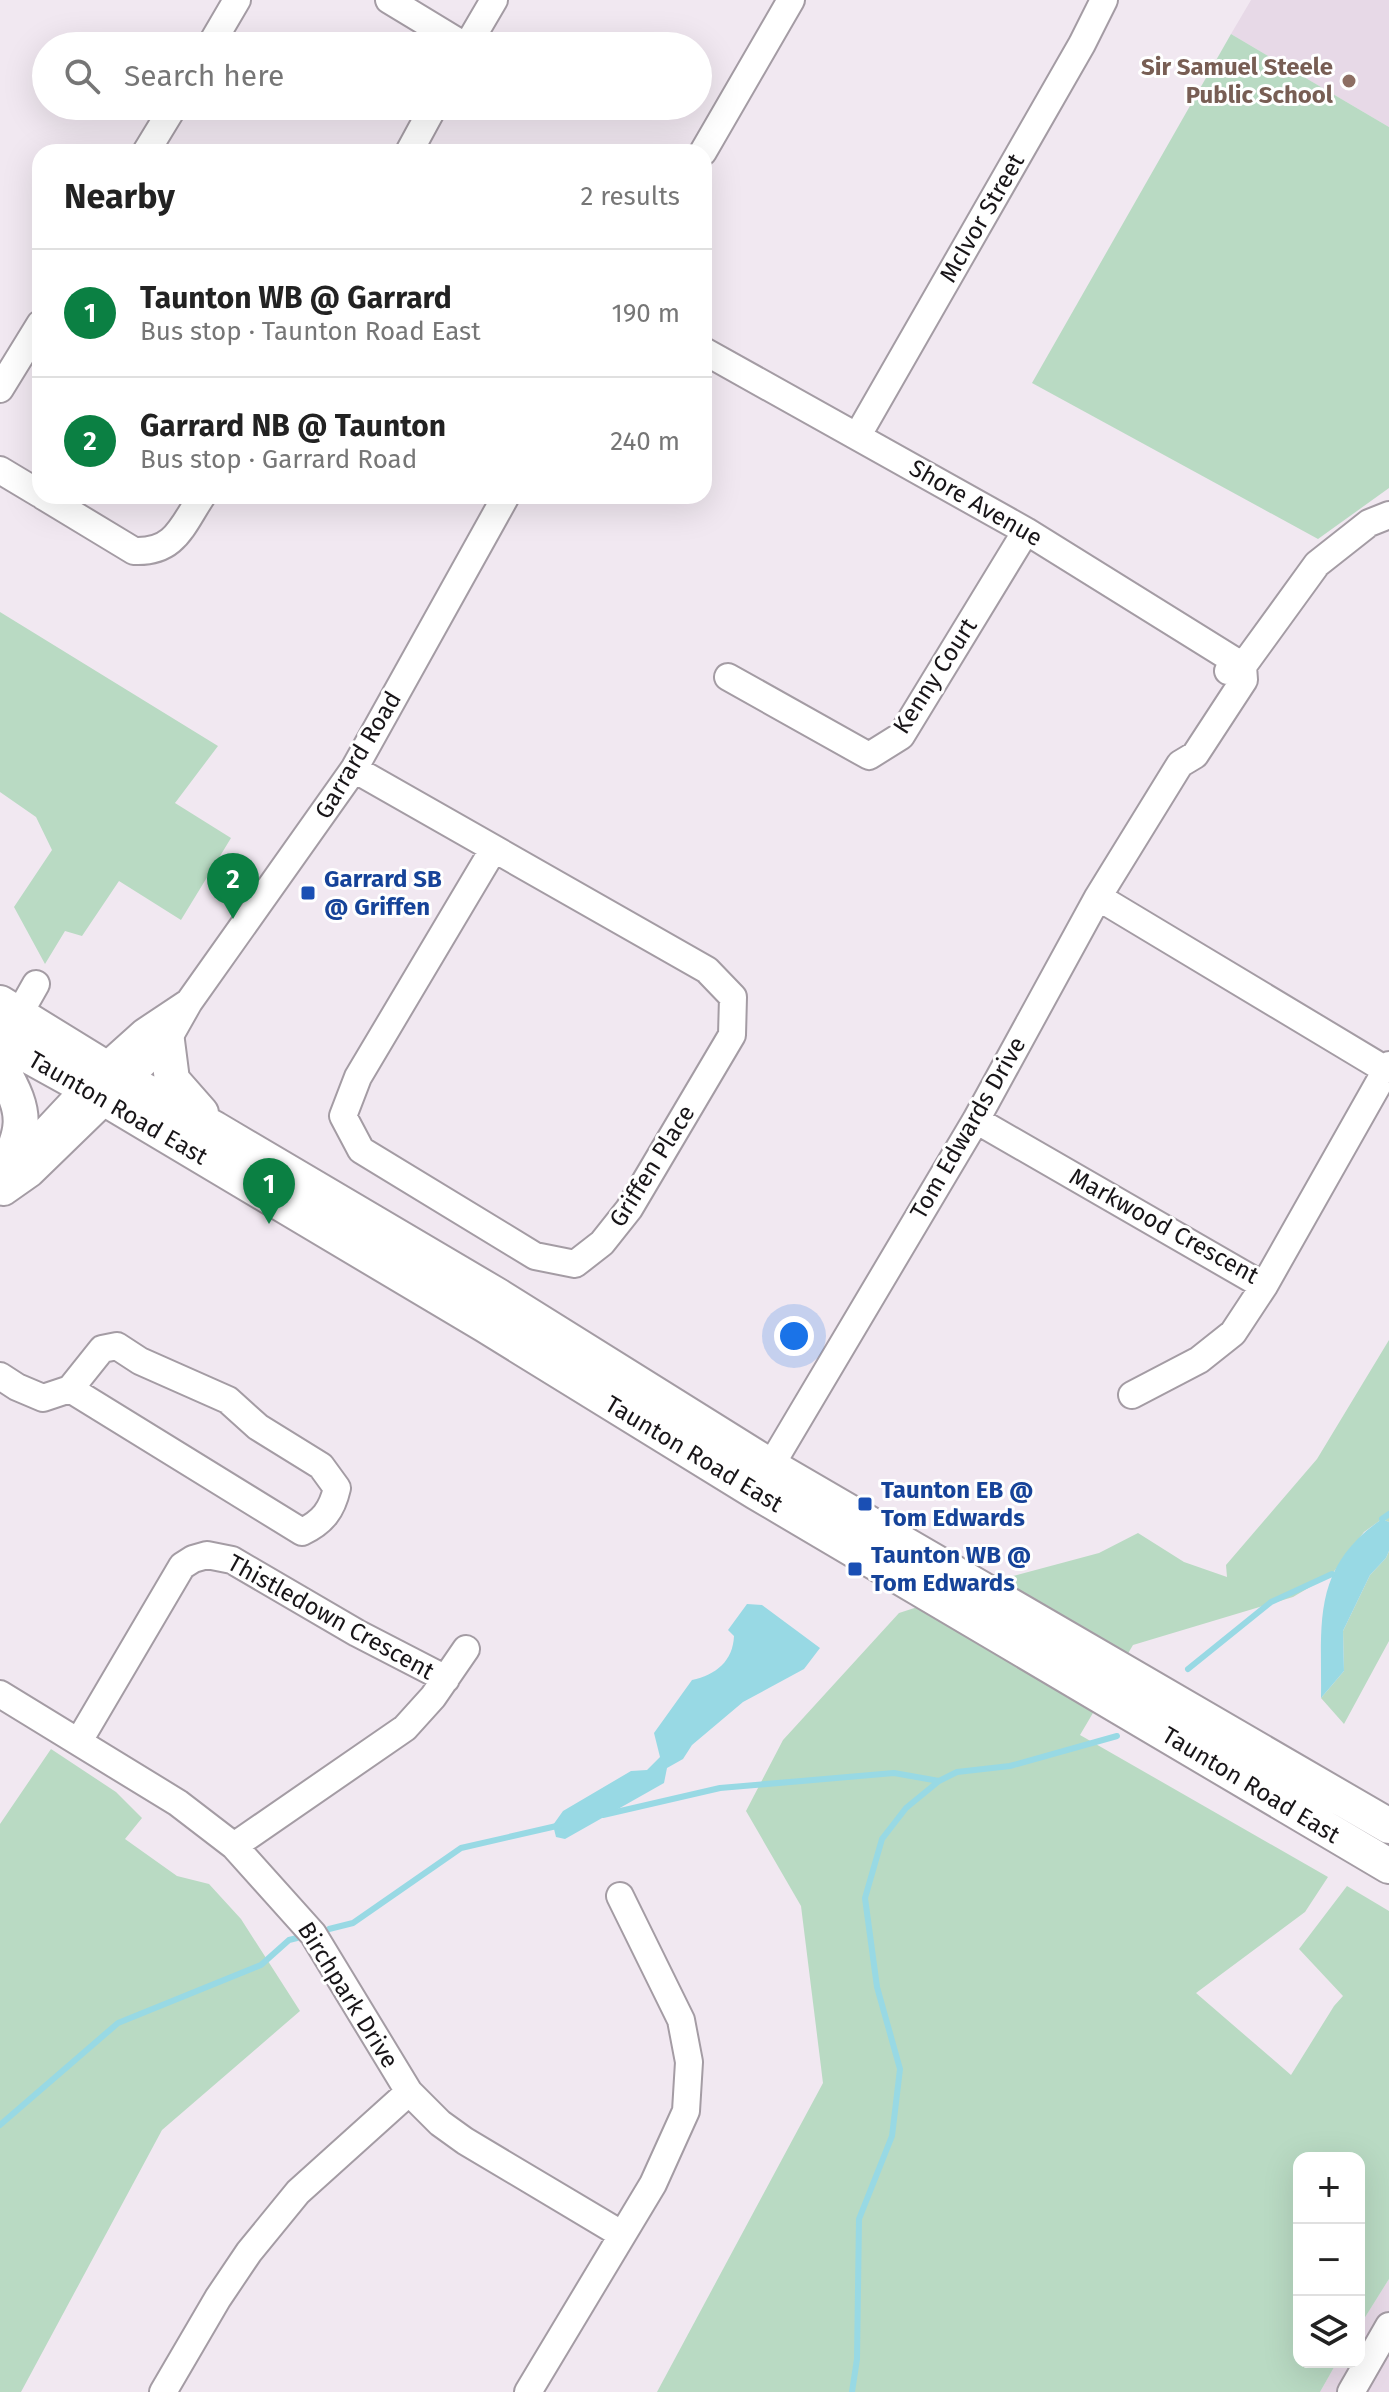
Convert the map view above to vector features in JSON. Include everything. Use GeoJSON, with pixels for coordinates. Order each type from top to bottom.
{"type":"FeatureCollection","features":[{"type":"Feature","properties":{"kind":"main road","name":"Taunton Road East"},"geometry":{"type":"LineString","coordinates":[[6,1019],[485,1325],[1389,1826]]}},
{"type":"Feature","properties":{"kind":"main road"},"geometry":{"type":"LineString","coordinates":[[167,1041],[172,1080],[215,1129]]}},
{"type":"Feature","properties":{"kind":"main road"},"geometry":{"type":"LineString","coordinates":[[0,1066],[19,1102],[21,1136],[1,1190]]}},
{"type":"Feature","properties":{"kind":"main road","name":"Taunton Road East"},"geometry":{"type":"LineString","coordinates":[[106,1084],[215,1129],[498,1296],[763,1479],[1389,1866]]}},
{"type":"Feature","properties":{"kind":"street"},"geometry":{"type":"LineString","coordinates":[[218,32],[237,0]]}},
{"type":"Feature","properties":{"kind":"street"},"geometry":{"type":"LineString","coordinates":[[389,0],[443,32]]}},
{"type":"Feature","properties":{"kind":"street"},"geometry":{"type":"LineString","coordinates":[[475,32],[494,0]]}},
{"type":"Feature","properties":{"kind":"street"},"geometry":{"type":"LineString","coordinates":[[708,144],[791,0]]}},
{"type":"Feature","properties":{"kind":"street","name":"McIvor Street"},"geometry":{"type":"LineString","coordinates":[[858,435],[1082,44],[1104,0]]}},
{"type":"Feature","properties":{"kind":"street"},"geometry":{"type":"LineString","coordinates":[[151,144],[165,120]]}},
{"type":"Feature","properties":{"kind":"street"},"geometry":{"type":"LineString","coordinates":[[413,144],[426,120]]}},
{"type":"Feature","properties":{"kind":"street"},"geometry":{"type":"LineString","coordinates":[[0,389],[32,337]]}},
{"type":"Feature","properties":{"kind":"street","name":"Shore Avenue"},"geometry":{"type":"LineString","coordinates":[[712,355],[1026,531],[1243,666]]}},
{"type":"Feature","properties":{"kind":"street"},"geometry":{"type":"LineString","coordinates":[[0,470],[32,489]]}},
{"type":"Feature","properties":{"kind":"street"},"geometry":{"type":"LineString","coordinates":[[57,504],[134,551],[151,552],[171,544],[197,504]]}},
{"type":"Feature","properties":{"kind":"street","name":"Garrard Road"},"geometry":{"type":"LineString","coordinates":[[106,1084],[167,1041],[189,1002],[354,769],[502,504]]}},
{"type":"Feature","properties":{"kind":"street","name":"Tom Edwards Drive"},"geometry":{"type":"LineString","coordinates":[[763,1479],[976,1120],[1098,897],[1180,764],[1180,746],[1228,671],[1243,666],[1317,564],[1369,523],[1389,515]]}},
{"type":"Feature","properties":{"kind":"street","name":"Kenny Court"},"geometry":{"type":"LineString","coordinates":[[728,677],[869,756],[901,736],[1026,531]]}},
{"type":"Feature","properties":{"kind":"street","name":"Griffen Place"},"geometry":{"type":"LineString","coordinates":[[354,769],[707,970],[733,997],[732,1035],[629,1209],[602,1243],[575,1264],[535,1256],[361,1150],[343,1116],[358,1077],[493,850]]}},
{"type":"Feature","properties":{"kind":"street","name":"Markwood Crescent"},"geometry":{"type":"LineString","coordinates":[[976,1120],[1264,1286],[1388,1068],[1098,897]]}},
{"type":"Feature","properties":{"kind":"street"},"geometry":{"type":"LineString","coordinates":[[6,1019],[36,984]]}},
{"type":"Feature","properties":{"kind":"street","name":"Garrard Road"},"geometry":{"type":"LineString","coordinates":[[1,1190],[31,1173],[106,1084],[144,1032],[189,1002]]}},
{"type":"Feature","properties":{"kind":"street"},"geometry":{"type":"LineString","coordinates":[[1132,1395],[1199,1360],[1233,1333],[1264,1286]]}},
{"type":"Feature","properties":{"kind":"street"},"geometry":{"type":"LineString","coordinates":[[0,1376],[43,1398],[70,1389],[102,1349],[117,1346],[140,1361],[228,1400],[258,1427],[321,1466],[337,1488],[333,1507],[316,1525],[302,1532],[70,1389]]}},
{"type":"Feature","properties":{"kind":"street","name":"Thistledown Crescent"},"geometry":{"type":"LineString","coordinates":[[79,1741],[182,1566],[207,1555],[232,1560],[357,1633],[446,1679]]}},
{"type":"Feature","properties":{"kind":"street","name":"Thistledown Crescent"},"geometry":{"type":"LineString","coordinates":[[234,1846],[405,1728],[446,1679],[466,1649]]}},
{"type":"Feature","properties":{"kind":"street","name":"Birchpark Drive"},"geometry":{"type":"LineString","coordinates":[[0,1694],[178,1803],[234,1846],[313,1934],[409,2092],[440,2123],[465,2141],[621,2234]]}},
{"type":"Feature","properties":{"kind":"street"},"geometry":{"type":"LineString","coordinates":[[528,2392],[653,2184],[686,2111],[689,2062],[681,2020],[620,1896]]}},
{"type":"Feature","properties":{"kind":"street"},"geometry":{"type":"LineString","coordinates":[[163,2392],[218,2298],[249,2252],[288,2204],[409,2092]]}},
{"type":"Feature","properties":{"kind":"street"},"geometry":{"type":"LineString","coordinates":[[1351,2392],[1389,2326]]}},
{"type":"Feature","properties":{"kind":"shaded area","name":"Sir Samuel Steele Public School"},"geometry":{"type":"Polygon","coordinates":[[[1251,0],[1389,0],[1389,127],[1231,34],[1251,0]]]}},
{"type":"Feature","properties":{"kind":"shaded area"},"geometry":{"type":"Polygon","coordinates":[[[1389,2279],[1389,2392],[1320,2392],[1334,2368],[1365,2368],[1365,2317],[1389,2279]]]}},
{"type":"Feature","properties":{"kind":"green space"},"geometry":{"type":"Polygon","coordinates":[[[1231,34],[1389,127],[1389,488],[1318,539],[1032,383],[1231,34]]]}},
{"type":"Feature","properties":{"kind":"green space"},"geometry":{"type":"Polygon","coordinates":[[[0,612],[218,746],[175,803],[231,838],[181,920],[119,881],[82,936],[65,931],[45,964],[14,907],[52,850],[36,817],[0,792],[0,612]]]}},
{"type":"Feature","properties":{"kind":"green space"},"geometry":{"type":"Polygon","coordinates":[[[1389,1340],[1389,1522],[1382,1519],[1364,1532],[1332,1574],[1293,1597],[1133,1645],[1080,1735],[1328,1877],[1305,1912],[1196,1993],[1291,2075],[1343,1996],[1299,1949],[1347,1886],[1389,1911],[1389,2279],[1365,2317],[1365,2152],[1293,2152],[1293,2368],[1334,2368],[1320,2392],[657,2392],[823,2083],[801,1906],[746,1811],[783,1740],[899,1613],[1013,1576],[1099,1553],[1138,1533],[1184,1562],[1227,1577],[1226,1565],[1317,1459],[1389,1340]]]}},
{"type":"Feature","properties":{"kind":"green space"},"geometry":{"type":"Polygon","coordinates":[[[1389,1551],[1389,1641],[1344,1724],[1321,1698],[1344,1671],[1343,1631],[1370,1575],[1389,1551]]]}},
{"type":"Feature","properties":{"kind":"green space"},"geometry":{"type":"Polygon","coordinates":[[[51,1749],[116,1792],[142,1818],[125,1839],[177,1876],[209,1884],[241,1919],[300,2011],[162,2130],[21,2392],[0,2392],[0,1824],[51,1749]]]}},
{"type":"Feature","properties":{"kind":"water"},"geometry":{"type":"Polygon","coordinates":[[[1382,1519],[1389,1522],[1389,1551],[1370,1575],[1343,1631],[1344,1671],[1321,1698],[1322,1621],[1332,1577],[1359,1538],[1382,1519]]]}},
{"type":"Feature","properties":{"kind":"water"},"geometry":{"type":"Polygon","coordinates":[[[747,1604],[762,1605],[820,1648],[804,1669],[743,1702],[692,1745],[683,1759],[667,1768],[664,1783],[565,1839],[556,1837],[553,1825],[563,1811],[631,1771],[647,1770],[660,1757],[654,1733],[692,1680],[709,1675],[727,1660],[734,1636],[728,1630],[747,1604]]]}},
{"type":"Feature","properties":{"kind":"waterway"},"geometry":{"type":"LineString","coordinates":[[1382,1519],[1389,1514]]}},
{"type":"Feature","properties":{"kind":"waterway"},"geometry":{"type":"LineString","coordinates":[[1188,1669],[1271,1602],[1332,1574]]}},
{"type":"Feature","properties":{"kind":"waterway"},"geometry":{"type":"LineString","coordinates":[[852,2392],[857,2359],[859,2219],[892,2136],[900,2069],[877,1987],[865,1898],[882,1839],[906,1808],[939,1781],[957,1772],[1010,1766],[1117,1736]]}},
{"type":"Feature","properties":{"kind":"waterway"},"geometry":{"type":"LineString","coordinates":[[603,1815],[720,1788],[894,1773],[939,1781]]}},
{"type":"Feature","properties":{"kind":"waterway"},"geometry":{"type":"LineString","coordinates":[[329,1929],[353,1923],[461,1848],[561,1825]]}},
{"type":"Feature","properties":{"kind":"waterway"},"geometry":{"type":"LineString","coordinates":[[0,2125],[118,2023],[261,1965],[289,1940],[297,1938]]}},
{"type":"Feature","properties":{"kind":"place","name":"Sir Samuel Steele Public School"},"geometry":{"type":"Point","coordinates":[1349,81]}},
{"type":"Feature","properties":{"kind":"place","name":"Garrard SB @ Griffen"},"geometry":{"type":"Point","coordinates":[308,893]}},
{"type":"Feature","properties":{"kind":"place","name":"Garrard NB @ Taunton"},"geometry":{"type":"Point","coordinates":[233,919]}},
{"type":"Feature","properties":{"kind":"place","name":"Taunton WB @ Garrard"},"geometry":{"type":"Point","coordinates":[269,1224]}},
{"type":"Feature","properties":{"kind":"place","name":"Taunton EB @ Tom Edwards"},"geometry":{"type":"Point","coordinates":[865,1504]}},
{"type":"Feature","properties":{"kind":"place","name":"Taunton WB @ Tom Edwards"},"geometry":{"type":"Point","coordinates":[855,1569]}}]}
